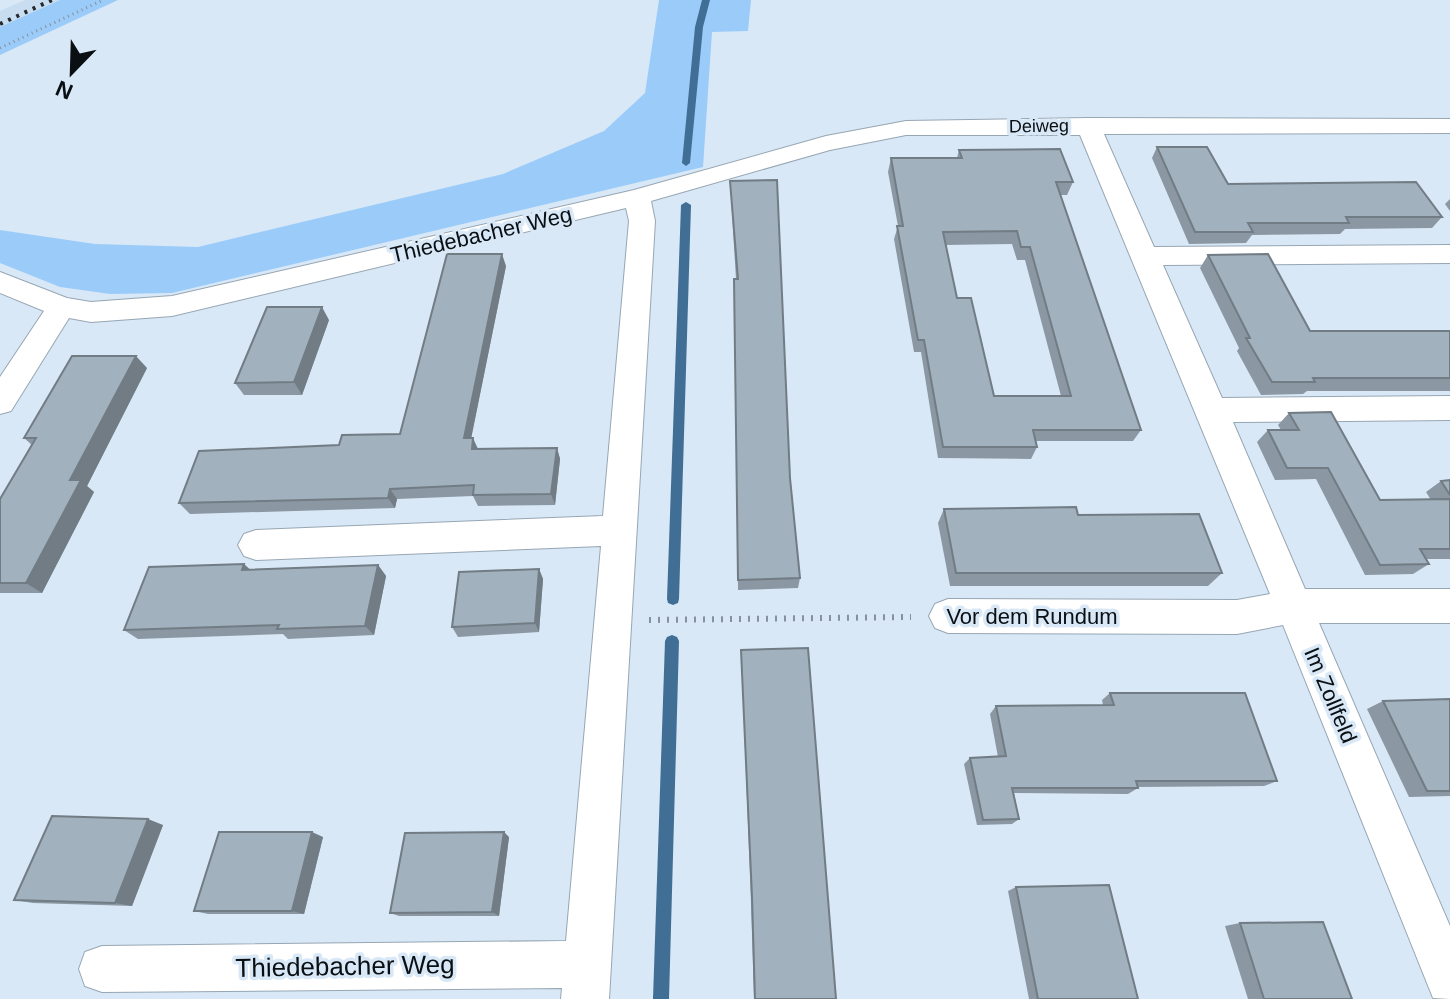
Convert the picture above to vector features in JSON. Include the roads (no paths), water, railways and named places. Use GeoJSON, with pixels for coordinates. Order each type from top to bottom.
{"type":"FeatureCollection","features":[{"type":"Feature","properties":{"kind":"street","name":"Im Zollfeld"},"geometry":{"type":"LineString","coordinates":[[1088,125],[1212,410],[1450,981]]}},
{"type":"Feature","properties":{"kind":"street","name":"Deiweg"},"geometry":{"type":"LineString","coordinates":[[637,197],[826,143],[906,128],[1450,126]]}},
{"type":"Feature","properties":{"kind":"street","name":"Thiedebacher Weg"},"geometry":{"type":"LineString","coordinates":[[0,282],[62,307],[91,312],[172,306],[637,197],[642,221],[586,982],[102,969]]}},
{"type":"Feature","properties":{"kind":"street"},"geometry":{"type":"LineString","coordinates":[[1144,256],[1450,254]]}},
{"type":"Feature","properties":{"kind":"street"},"geometry":{"type":"LineString","coordinates":[[0,402],[62,307]]}},
{"type":"Feature","properties":{"kind":"street"},"geometry":{"type":"LineString","coordinates":[[1212,410],[1450,408]]}},
{"type":"Feature","properties":{"kind":"street"},"geometry":{"type":"LineString","coordinates":[[256,545],[619,530]]}},
{"type":"Feature","properties":{"kind":"street","name":"Vor dem Rundum"},"geometry":{"type":"LineString","coordinates":[[948,616],[1237,617],[1294,606],[1450,606]]}},
{"type":"Feature","properties":{"kind":"waterway"},"geometry":{"type":"LineString","coordinates":[[686,163],[699,27],[706,0]]}},
{"type":"Feature","properties":{"kind":"waterway"},"geometry":{"type":"LineString","coordinates":[[673,599],[686,205]]}},
{"type":"Feature","properties":{"kind":"waterway"},"geometry":{"type":"LineString","coordinates":[[661,999],[672,641]]}},
{"type":"Feature","properties":{"kind":"railway"},"geometry":{"type":"LineString","coordinates":[[0,24],[52,0]]}}]}
